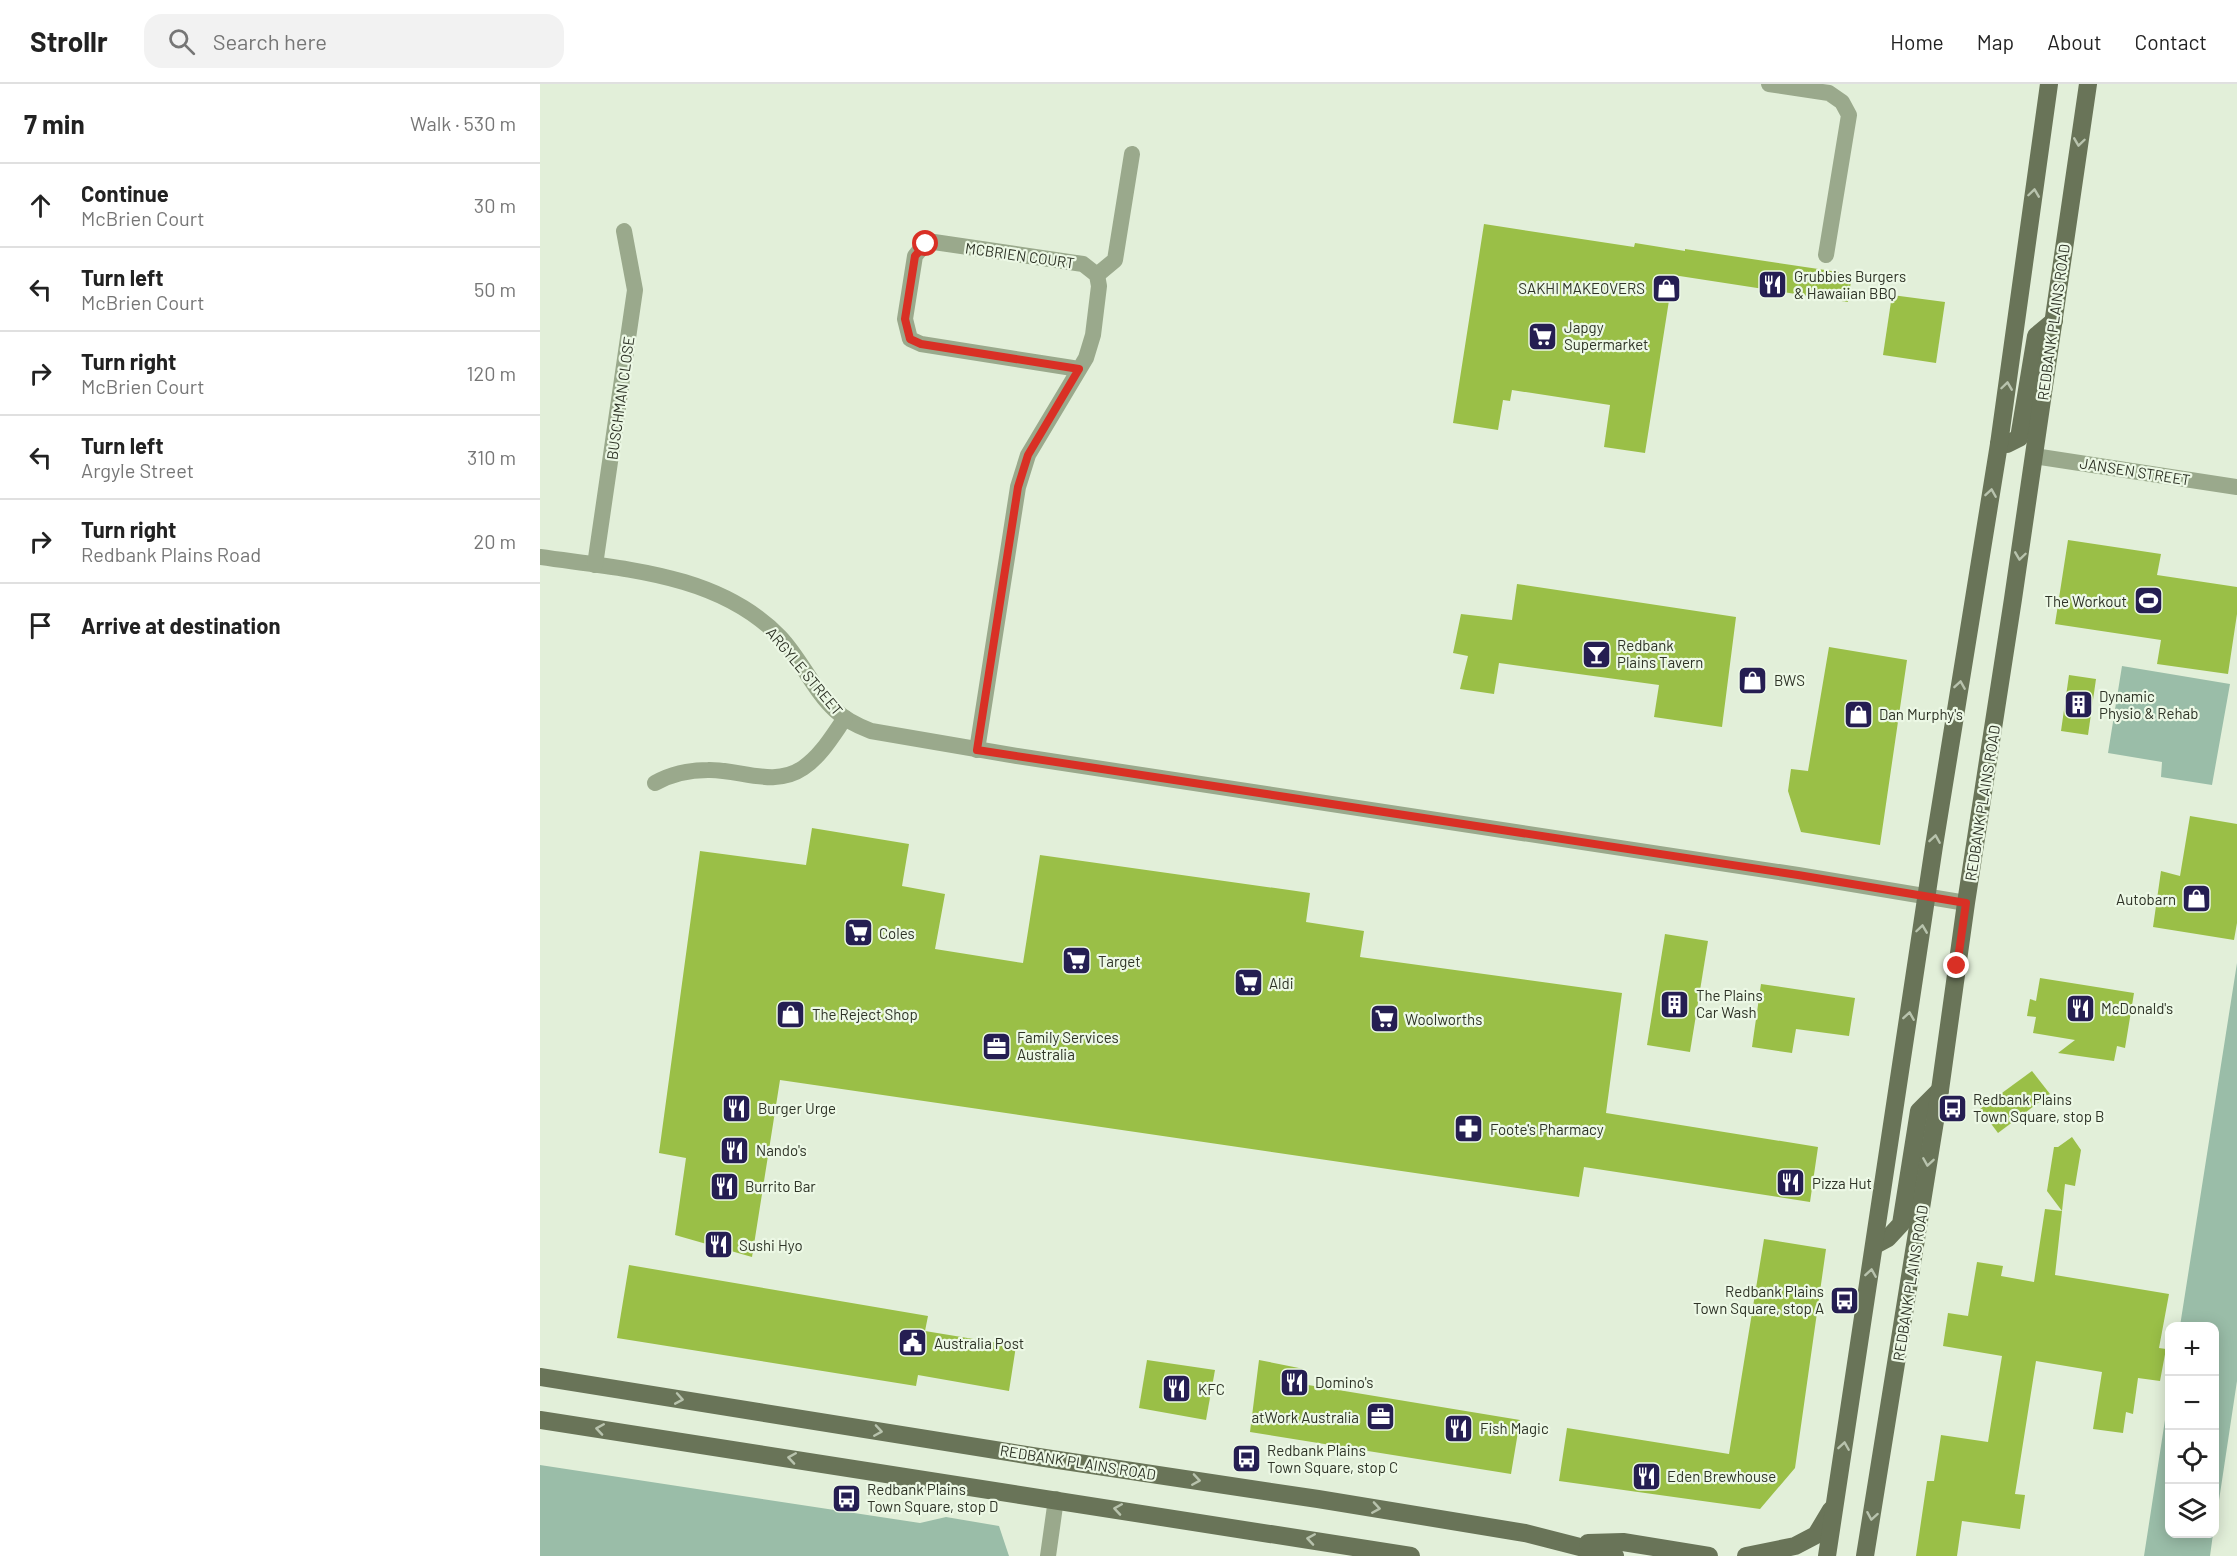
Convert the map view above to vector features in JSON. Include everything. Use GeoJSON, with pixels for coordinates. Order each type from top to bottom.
{"type":"FeatureCollection","features":[{"type":"Feature","properties":{"kind":"main road"},"geometry":{"type":"LineString","coordinates":[[1827,1556],[1926,897],[1999,444],[2049,84]]}},
{"type":"Feature","properties":{"kind":"main road","name":"REDBANK PLAINS ROAD"},"geometry":{"type":"LineString","coordinates":[[1865,1556],[1940,1090],[2088,84]]}},
{"type":"Feature","properties":{"kind":"main road"},"geometry":{"type":"LineString","coordinates":[[1999,444],[2007,444],[2019,438],[2036,336],[2054,321]]}},
{"type":"Feature","properties":{"kind":"main road"},"geometry":{"type":"LineString","coordinates":[[1875,1245],[1888,1238],[1901,1224],[1919,1111],[1940,1090]]}},
{"type":"Feature","properties":{"kind":"main road","name":"REDBANK PLAINS ROAD"},"geometry":{"type":"LineString","coordinates":[[540,1377],[1065,1461],[1318,1498],[1525,1533],[1615,1556]]}},
{"type":"Feature","properties":{"kind":"main road"},"geometry":{"type":"LineString","coordinates":[[540,1420],[1411,1556]]}},
{"type":"Feature","properties":{"kind":"main road"},"geometry":{"type":"LineString","coordinates":[[1746,1556],[1795,1546],[1816,1535],[1835,1504]]}},
{"type":"Feature","properties":{"kind":"main road"},"geometry":{"type":"LineString","coordinates":[[1565,1545],[1623,1542],[1709,1556]]}},
{"type":"Feature","properties":{"kind":"street"},"geometry":{"type":"LineString","coordinates":[[1769,84],[1829,93],[1842,102],[1849,115],[1826,255]]}},
{"type":"Feature","properties":{"kind":"street"},"geometry":{"type":"LineString","coordinates":[[977,750],[1018,487],[1028,455],[1086,358],[1093,335],[1100,286],[1097,274],[1115,260],[1132,154]]}},
{"type":"Feature","properties":{"kind":"street","name":"BUSCHMAN CLOSE"},"geometry":{"type":"LineString","coordinates":[[595,565],[635,290],[624,231]]}},
{"type":"Feature","properties":{"kind":"street","name":"MCBRIEN COURT"},"geometry":{"type":"LineString","coordinates":[[1079,369],[921,344],[910,339],[905,319],[915,256],[926,244],[934,242],[1083,264],[1097,274]]}},
{"type":"Feature","properties":{"kind":"street","name":"JANSEN STREET"},"geometry":{"type":"LineString","coordinates":[[2034,456],[2237,487]]}},
{"type":"Feature","properties":{"kind":"street","name":"ARGYLE STREET"},"geometry":{"type":"LineString","coordinates":[[540,556],[667,577],[716,593],[749,613],[778,635],[798,658],[827,701],[845,718],[870,731],[977,750],[1798,875],[1966,903]]}},
{"type":"Feature","properties":{"kind":"street"},"geometry":{"type":"LineString","coordinates":[[655,783],[669,775],[709,770],[777,778],[803,768],[825,746],[845,718]]}},
{"type":"Feature","properties":{"kind":"street"},"geometry":{"type":"LineString","coordinates":[[1048,1556],[1056,1499]]}},
{"type":"Feature","properties":{"kind":"green space"},"geometry":{"type":"Polygon","coordinates":[[[2122,666],[2230,684],[2212,785],[2161,777],[2162,762],[2108,753],[2122,666]]]}},
{"type":"Feature","properties":{"kind":"green space"},"geometry":{"type":"Polygon","coordinates":[[[2237,963],[2237,1381],[2219,1500],[2219,1322],[2181,1322],[2237,963]]]}},
{"type":"Feature","properties":{"kind":"green space"},"geometry":{"type":"Polygon","coordinates":[[[2165,1420],[2165,1538],[2212,1538],[2210,1556],[2144,1556],[2165,1420]]]}},
{"type":"Feature","properties":{"kind":"green space"},"geometry":{"type":"Polygon","coordinates":[[[540,1465],[920,1523],[946,1517],[999,1526],[1009,1556],[540,1556],[540,1465]]]}},
{"type":"Feature","properties":{"kind":"building"},"geometry":{"type":"Polygon","coordinates":[[[1484,224],[1634,247],[1635,243],[1685,251],[1685,249],[1852,274],[1848,302],[1673,275],[1645,453],[1604,447],[1610,405],[1512,390],[1510,401],[1503,400],[1498,430],[1453,423],[1484,224]]]}},
{"type":"Feature","properties":{"kind":"building"},"geometry":{"type":"Polygon","coordinates":[[[1892,295],[1945,302],[1936,363],[1883,355],[1892,295]]]}},
{"type":"Feature","properties":{"kind":"building","name":"The Workout"},"geometry":{"type":"Polygon","coordinates":[[[2068,540],[2161,554],[2157,575],[2237,587],[2237,614],[2228,674],[2157,664],[2161,640],[2055,624],[2068,540]]]}},
{"type":"Feature","properties":{"kind":"building","name":"Redbank Plains Tavern"},"geometry":{"type":"Polygon","coordinates":[[[1517,584],[1736,617],[1722,727],[1654,717],[1659,685],[1499,663],[1494,694],[1460,689],[1468,656],[1453,653],[1461,614],[1512,620],[1517,584]]]}},
{"type":"Feature","properties":{"kind":"building","name":"Dan Murphy's"},"geometry":{"type":"Polygon","coordinates":[[[1829,647],[1907,660],[1880,845],[1801,832],[1788,791],[1791,769],[1808,771],[1829,647]]]}},
{"type":"Feature","properties":{"kind":"building","name":"Dynamic Physio & Rehab"},"geometry":{"type":"Polygon","coordinates":[[[2069,675],[2096,679],[2088,735],[2061,731],[2069,675]]]}},
{"type":"Feature","properties":{"kind":"building","name":"Autobarn"},"geometry":{"type":"Polygon","coordinates":[[[2190,816],[2237,824],[2237,923],[2234,940],[2153,927],[2161,871],[2180,876],[2190,816]]]}},
{"type":"Feature","properties":{"kind":"building"},"geometry":{"type":"Polygon","coordinates":[[[812,828],[909,844],[902,886],[945,894],[935,949],[1023,963],[1040,855],[1310,893],[1306,922],[1364,931],[1360,957],[1622,993],[1606,1113],[1818,1147],[1810,1202],[1584,1167],[1579,1197],[780,1080],[752,1257],[675,1235],[686,1158],[659,1153],[700,851],[806,865],[812,828]]]}},
{"type":"Feature","properties":{"kind":"building","name":"The Plains Car Wash"},"geometry":{"type":"Polygon","coordinates":[[[1665,934],[1708,941],[1690,1052],[1647,1045],[1665,934]]]}},
{"type":"Feature","properties":{"kind":"building","name":"McDonald's"},"geometry":{"type":"Polygon","coordinates":[[[2040,978],[2134,993],[2125,1048],[2117,1046],[2114,1061],[2058,1053],[2075,1040],[2033,1033],[2036,1017],[2027,1016],[2030,999],[2036,1001],[2040,978]]]}},
{"type":"Feature","properties":{"kind":"building"},"geometry":{"type":"Polygon","coordinates":[[[1761,984],[1855,998],[1849,1036],[1796,1029],[1792,1053],[1752,1047],[1761,984]]]}},
{"type":"Feature","properties":{"kind":"building"},"geometry":{"type":"Polygon","coordinates":[[[2032,1071],[2050,1094],[1998,1133],[1980,1109],[2032,1071]]]}},
{"type":"Feature","properties":{"kind":"building"},"geometry":{"type":"Polygon","coordinates":[[[2072,1137],[2081,1150],[2075,1186],[2065,1184],[2062,1211],[2047,1191],[2054,1147],[2058,1147],[2072,1137]]]}},
{"type":"Feature","properties":{"kind":"building"},"geometry":{"type":"Polygon","coordinates":[[[2045,1209],[2062,1211],[2055,1275],[2169,1294],[2159,1348],[2165,1349],[2160,1381],[2138,1378],[2133,1414],[2126,1412],[2123,1433],[2093,1429],[2102,1372],[2036,1361],[2015,1494],[2025,1495],[2020,1529],[1962,1521],[1957,1556],[1916,1556],[1927,1481],[1934,1481],[1941,1435],[1988,1442],[2002,1356],[1943,1346],[1948,1313],[1968,1316],[1977,1262],[2003,1266],[2001,1276],[2034,1282],[2045,1209]]]}},
{"type":"Feature","properties":{"kind":"building"},"geometry":{"type":"Polygon","coordinates":[[[1764,1239],[1826,1249],[1795,1468],[1760,1509],[1559,1481],[1567,1428],[1729,1454],[1764,1239]]]}},
{"type":"Feature","properties":{"kind":"building"},"geometry":{"type":"Polygon","coordinates":[[[629,1265],[928,1316],[925,1331],[1016,1346],[1009,1391],[918,1375],[916,1386],[617,1338],[629,1265]]]}},
{"type":"Feature","properties":{"kind":"building","name":"KFC"},"geometry":{"type":"Polygon","coordinates":[[[1147,1360],[1215,1370],[1206,1420],[1139,1408],[1147,1360]]]}},
{"type":"Feature","properties":{"kind":"building"},"geometry":{"type":"Polygon","coordinates":[[[1259,1360],[1304,1369],[1302,1384],[1520,1420],[1511,1474],[1250,1432],[1259,1360]]]}},
{"type":"Feature","properties":{"kind":"place","name":"Grubbies Burgers & Hawaiian BBQ"},"geometry":{"type":"Point","coordinates":[1773,285]}},
{"type":"Feature","properties":{"kind":"place","name":"SAKHI MAKEOVERS"},"geometry":{"type":"Point","coordinates":[1666,288]}},
{"type":"Feature","properties":{"kind":"place","name":"Japgy Supermarket"},"geometry":{"type":"Point","coordinates":[1543,336]}},
{"type":"Feature","properties":{"kind":"place","name":"The Workout"},"geometry":{"type":"Point","coordinates":[2148,601]}},
{"type":"Feature","properties":{"kind":"place","name":"Redbank Plains Tavern"},"geometry":{"type":"Point","coordinates":[1596,654]}},
{"type":"Feature","properties":{"kind":"place","name":"BWS"},"geometry":{"type":"Point","coordinates":[1753,680]}},
{"type":"Feature","properties":{"kind":"place","name":"Dynamic Physio & Rehab"},"geometry":{"type":"Point","coordinates":[2078,705]}},
{"type":"Feature","properties":{"kind":"place","name":"Dan Murphy's"},"geometry":{"type":"Point","coordinates":[1858,714]}},
{"type":"Feature","properties":{"kind":"place","name":"Autobarn"},"geometry":{"type":"Point","coordinates":[2197,899]}},
{"type":"Feature","properties":{"kind":"place","name":"Coles"},"geometry":{"type":"Point","coordinates":[858,933]}},
{"type":"Feature","properties":{"kind":"place","name":"Target"},"geometry":{"type":"Point","coordinates":[1077,961]}},
{"type":"Feature","properties":{"kind":"place","name":"Aldi"},"geometry":{"type":"Point","coordinates":[1248,983]}},
{"type":"Feature","properties":{"kind":"place","name":"The Plains Car Wash"},"geometry":{"type":"Point","coordinates":[1675,1004]}},
{"type":"Feature","properties":{"kind":"place","name":"McDonald's"},"geometry":{"type":"Point","coordinates":[2080,1008]}},
{"type":"Feature","properties":{"kind":"place","name":"The Reject Shop"},"geometry":{"type":"Point","coordinates":[791,1014]}},
{"type":"Feature","properties":{"kind":"place","name":"Woolworths"},"geometry":{"type":"Point","coordinates":[1384,1019]}},
{"type":"Feature","properties":{"kind":"place","name":"Family Services Australia"},"geometry":{"type":"Point","coordinates":[996,1046]}},
{"type":"Feature","properties":{"kind":"place","name":"Burger Urge"},"geometry":{"type":"Point","coordinates":[737,1108]}},
{"type":"Feature","properties":{"kind":"place","name":"Redbank Plains Town Square, stop B"},"geometry":{"type":"Point","coordinates":[1952,1108]}},
{"type":"Feature","properties":{"kind":"place","name":"Foote's Pharmacy"},"geometry":{"type":"Point","coordinates":[1469,1129]}},
{"type":"Feature","properties":{"kind":"place","name":"Nando's"},"geometry":{"type":"Point","coordinates":[735,1150]}},
{"type":"Feature","properties":{"kind":"place","name":"Pizza Hut"},"geometry":{"type":"Point","coordinates":[1791,1183]}},
{"type":"Feature","properties":{"kind":"place","name":"Burrito Bar"},"geometry":{"type":"Point","coordinates":[724,1186]}},
{"type":"Feature","properties":{"kind":"place","name":"Sushi Hyo"},"geometry":{"type":"Point","coordinates":[718,1245]}},
{"type":"Feature","properties":{"kind":"place","name":"Redbank Plains Town Square, stop A"},"geometry":{"type":"Point","coordinates":[1845,1300]}},
{"type":"Feature","properties":{"kind":"place","name":"Australia Post"},"geometry":{"type":"Point","coordinates":[913,1343]}},
{"type":"Feature","properties":{"kind":"place","name":"Domino's"},"geometry":{"type":"Point","coordinates":[1294,1382]}},
{"type":"Feature","properties":{"kind":"place","name":"KFC"},"geometry":{"type":"Point","coordinates":[1177,1389]}},
{"type":"Feature","properties":{"kind":"place","name":"atWork Australia"},"geometry":{"type":"Point","coordinates":[1380,1417]}},
{"type":"Feature","properties":{"kind":"place","name":"Fish Magic"},"geometry":{"type":"Point","coordinates":[1459,1428]}},
{"type":"Feature","properties":{"kind":"place","name":"Redbank Plains Town Square, stop C"},"geometry":{"type":"Point","coordinates":[1246,1459]}},
{"type":"Feature","properties":{"kind":"place","name":"Eden Brewhouse"},"geometry":{"type":"Point","coordinates":[1646,1476]}},
{"type":"Feature","properties":{"kind":"place","name":"Redbank Plains Town Square, stop D"},"geometry":{"type":"Point","coordinates":[846,1498]}},
{"type":"Feature","properties":{"kind":"route"},"geometry":{"type":"LineString","coordinates":[[926,244],[915,256],[905,319],[910,339],[921,344],[1079,369],[1028,455],[1018,487],[977,750],[1798,875],[1966,903],[1957,966]]}}]}
